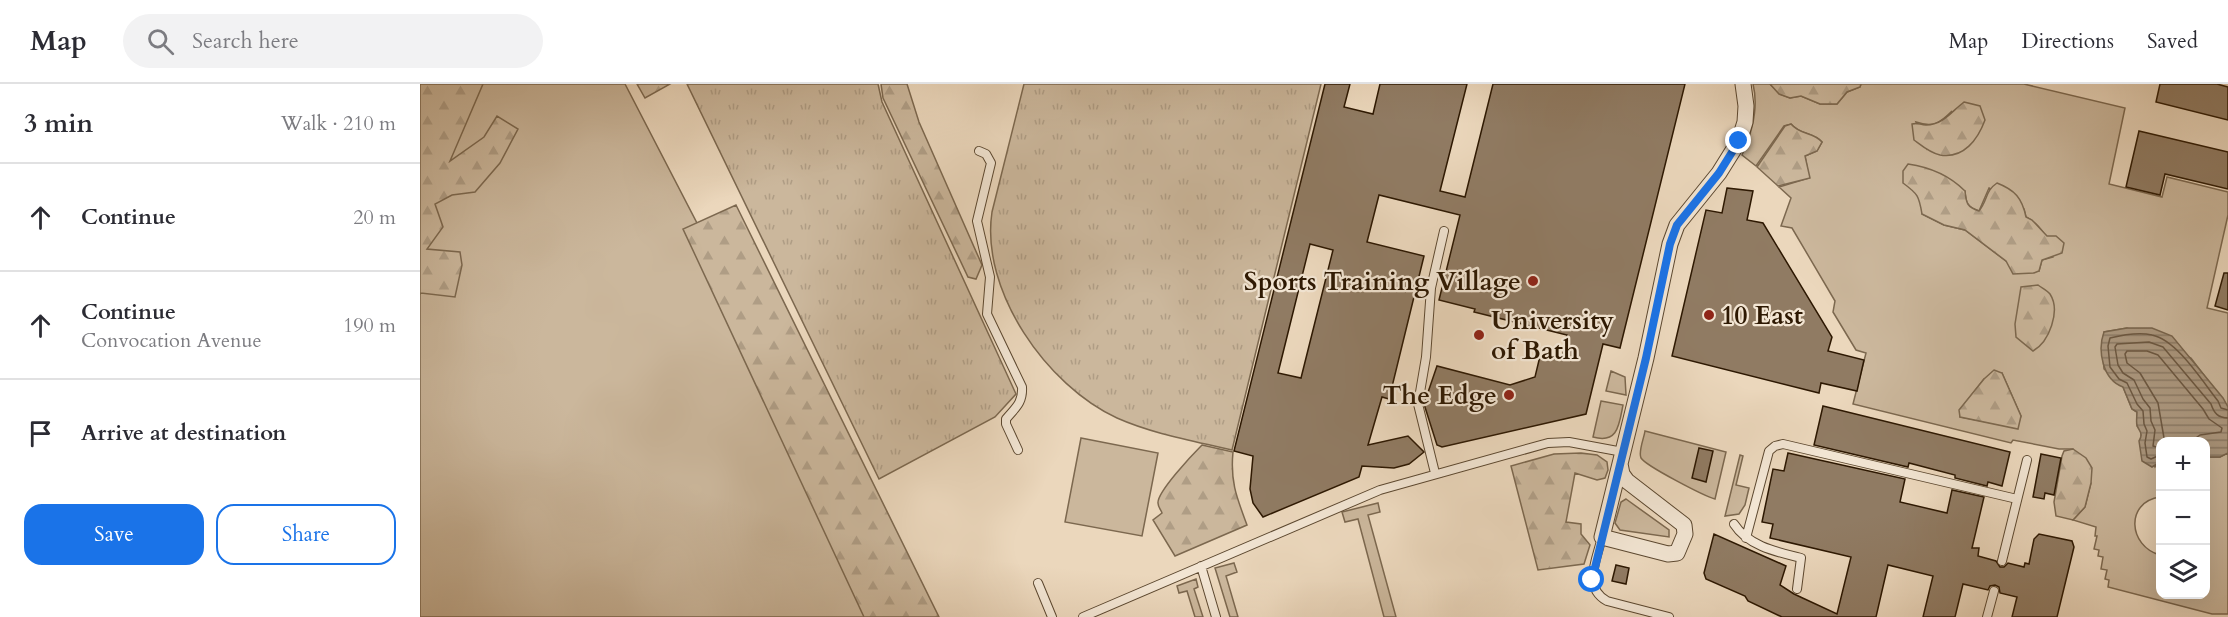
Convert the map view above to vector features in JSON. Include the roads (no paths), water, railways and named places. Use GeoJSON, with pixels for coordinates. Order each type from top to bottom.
{"type":"FeatureCollection","features":[{"type":"Feature","properties":{"kind":"street"},"geometry":{"type":"LineString","coordinates":[[1621,458],[1622,474],[1627,481],[1684,525],[1685,534],[1679,551],[1673,554],[1602,537],[1670,244],[1677,225],[1719,173],[1739,141],[1745,122],[1746,106],[1743,84]]}},
{"type":"Feature","properties":{"kind":"lane"},"geometry":{"type":"LineString","coordinates":[[979,151],[986,154],[991,164],[977,221],[990,277],[987,314],[1022,387],[1020,403],[1006,419],[1006,424],[1018,450]]}},
{"type":"Feature","properties":{"kind":"lane"},"geometry":{"type":"LineString","coordinates":[[1435,473],[1418,404],[1426,357],[1431,288],[1444,231]]}},
{"type":"Feature","properties":{"kind":"lane"},"geometry":{"type":"LineString","coordinates":[[1083,617],[1380,490],[1435,473],[1548,443],[1569,442],[1621,458]]}},
{"type":"Feature","properties":{"kind":"lane"},"geometry":{"type":"LineString","coordinates":[[1746,538],[1769,451],[1783,444],[2017,500]]}},
{"type":"Feature","properties":{"kind":"lane"},"geometry":{"type":"LineString","coordinates":[[2002,561],[2027,460]]}},
{"type":"Feature","properties":{"kind":"lane"},"geometry":{"type":"LineString","coordinates":[[1734,524],[1740,534],[1746,538],[1769,549],[1801,558],[1797,589]]}},
{"type":"Feature","properties":{"kind":"lane"},"geometry":{"type":"LineString","coordinates":[[1602,537],[1592,580],[1593,588],[1598,596],[1607,601],[1669,617]]}},
{"type":"Feature","properties":{"kind":"lane"},"geometry":{"type":"LineString","coordinates":[[1201,566],[1216,617]]}},
{"type":"Feature","properties":{"kind":"lane"},"geometry":{"type":"LineString","coordinates":[[1038,583],[1052,617]]}},
{"type":"Feature","properties":{"kind":"lane"},"geometry":{"type":"LineString","coordinates":[[1987,617],[1994,591]]}},
{"type":"Feature","properties":{"kind":"water"},"geometry":{"type":"Polygon","coordinates":[[[2127,328],[2152,328],[2172,336],[2228,407],[2228,453],[2220,457],[2210,457],[2210,437],[2156,437],[2156,464],[2152,467],[2142,461],[2137,412],[2132,409],[2123,387],[2111,378],[2103,364],[2101,348],[2104,332],[2127,328]]]}},
{"type":"Feature","properties":{"kind":"place","name":"Sports Training Village"},"geometry":{"type":"Point","coordinates":[1533,281]}},
{"type":"Feature","properties":{"kind":"place","name":"10 East"},"geometry":{"type":"Point","coordinates":[1709,315]}},
{"type":"Feature","properties":{"kind":"place","name":"University of Bath"},"geometry":{"type":"Point","coordinates":[1479,335]}},
{"type":"Feature","properties":{"kind":"place","name":"The Edge"},"geometry":{"type":"Point","coordinates":[1509,395]}}]}
